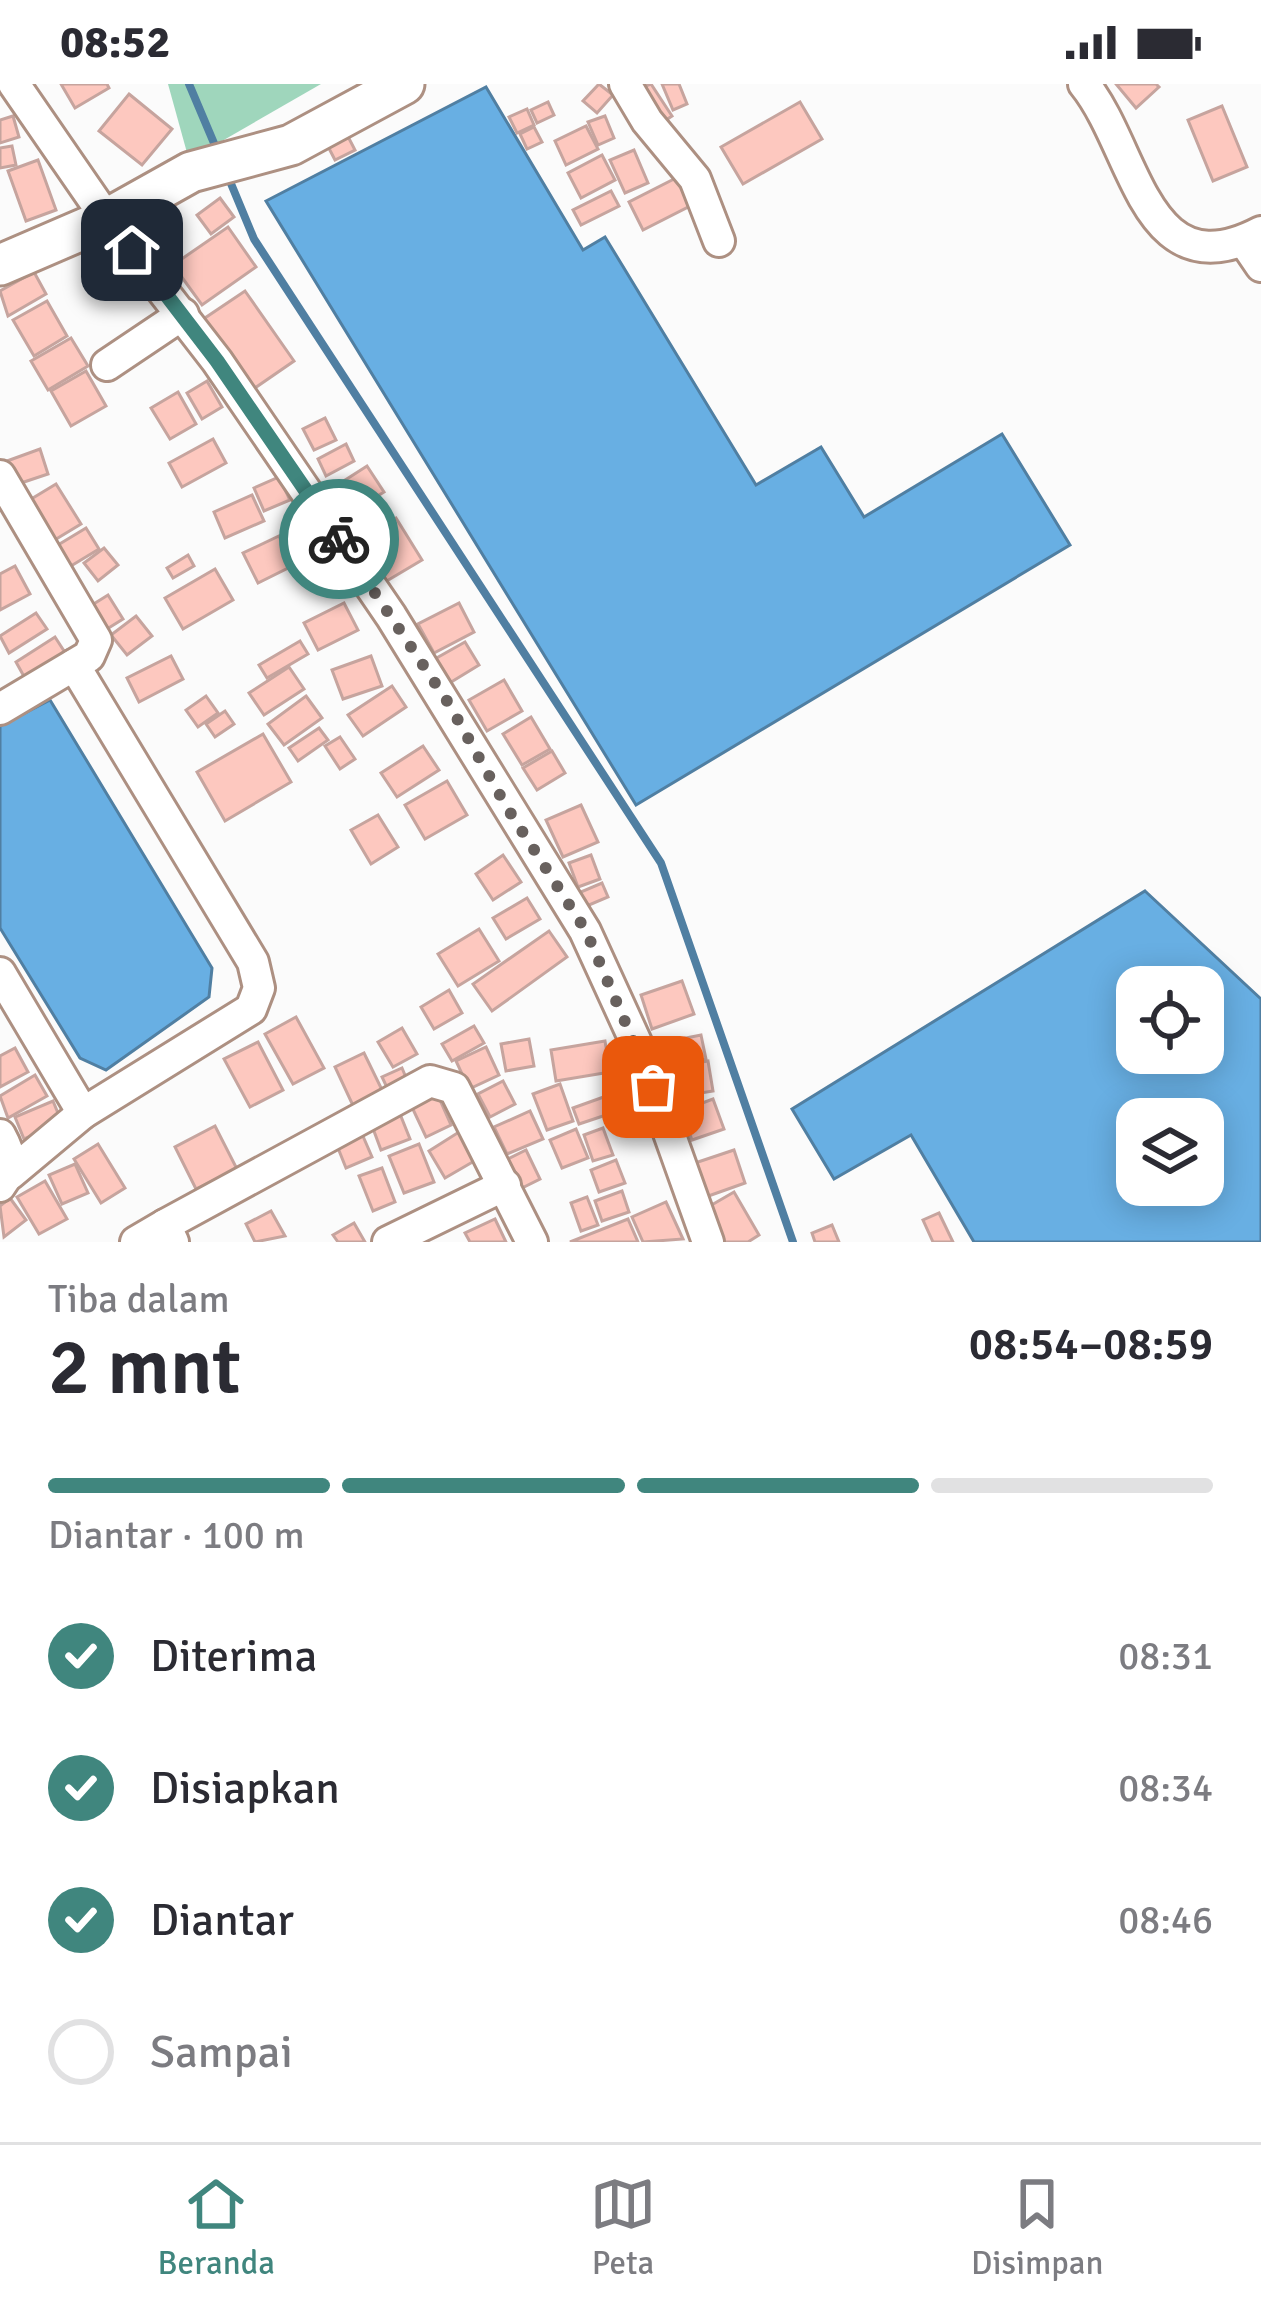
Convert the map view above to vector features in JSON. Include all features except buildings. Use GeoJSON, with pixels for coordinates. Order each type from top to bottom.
{"type":"FeatureCollection","features":[{"type":"Feature","properties":{"kind":"main road"},"geometry":{"type":"LineString","coordinates":[[5,260],[107,219],[191,172],[291,145],[404,84]]}},
{"type":"Feature","properties":{"kind":"street"},"geometry":{"type":"LineString","coordinates":[[14,84],[107,219],[183,314],[449,704],[506,806],[586,931],[639,1049],[703,1240]]}},
{"type":"Feature","properties":{"kind":"street"},"geometry":{"type":"LineString","coordinates":[[625,84],[646,121],[695,179],[719,242]]}},
{"type":"Feature","properties":{"kind":"street"},"geometry":{"type":"LineString","coordinates":[[1084,84],[1116,137],[1147,208],[1164,230],[1189,244],[1255,246]]}},
{"type":"Feature","properties":{"kind":"street"},"geometry":{"type":"LineString","coordinates":[[107,365],[183,314]]}},
{"type":"Feature","properties":{"kind":"street"},"geometry":{"type":"LineString","coordinates":[[0,476],[96,640],[89,656],[0,709]]}},
{"type":"Feature","properties":{"kind":"street"},"geometry":{"type":"LineString","coordinates":[[5,1180],[83,1113],[251,1009],[259,988],[253,962],[74,665]]}},
{"type":"Feature","properties":{"kind":"street"},"geometry":{"type":"LineString","coordinates":[[0,974],[83,1113]]}},
{"type":"Feature","properties":{"kind":"street"},"geometry":{"type":"LineString","coordinates":[[136,1242],[169,1233],[430,1081],[454,1088],[532,1242]]}},
{"type":"Feature","properties":{"kind":"street"},"geometry":{"type":"LineString","coordinates":[[0,1135],[11,1159],[5,1180]]}},
{"type":"Feature","properties":{"kind":"street"},"geometry":{"type":"LineString","coordinates":[[388,1242],[505,1185]]}},
{"type":"Feature","properties":{"kind":"green space"},"geometry":{"type":"Polygon","coordinates":[[[168,84],[321,84],[189,160],[168,84]]]}},
{"type":"Feature","properties":{"kind":"water"},"geometry":{"type":"Polygon","coordinates":[[[486,87],[583,250],[605,237],[756,485],[821,447],[864,517],[1002,434],[1070,545],[636,805],[266,201],[486,87]]]}},
{"type":"Feature","properties":{"kind":"water"},"geometry":{"type":"Polygon","coordinates":[[[50,700],[212,968],[209,997],[106,1070],[80,1058],[0,928],[0,726],[50,700]]]}},
{"type":"Feature","properties":{"kind":"water"},"geometry":{"type":"Polygon","coordinates":[[[1145,891],[1261,999],[1261,1242],[974,1242],[911,1135],[834,1179],[792,1109],[1145,891]]]}},
{"type":"Feature","properties":{"kind":"waterway"},"geometry":{"type":"LineString","coordinates":[[189,84],[219,155]]}},
{"type":"Feature","properties":{"kind":"waterway"},"geometry":{"type":"LineString","coordinates":[[227,174],[254,239],[661,863],[793,1242]]}},
{"type":"Feature","properties":{"kind":"way so far"},"geometry":{"type":"LineString","coordinates":[[339,539],[449,704],[506,806],[586,931],[616,990],[653,1087]]}},
{"type":"Feature","properties":{"kind":"route"},"geometry":{"type":"LineString","coordinates":[[132,250],[217,361],[339,539]]}}]}
